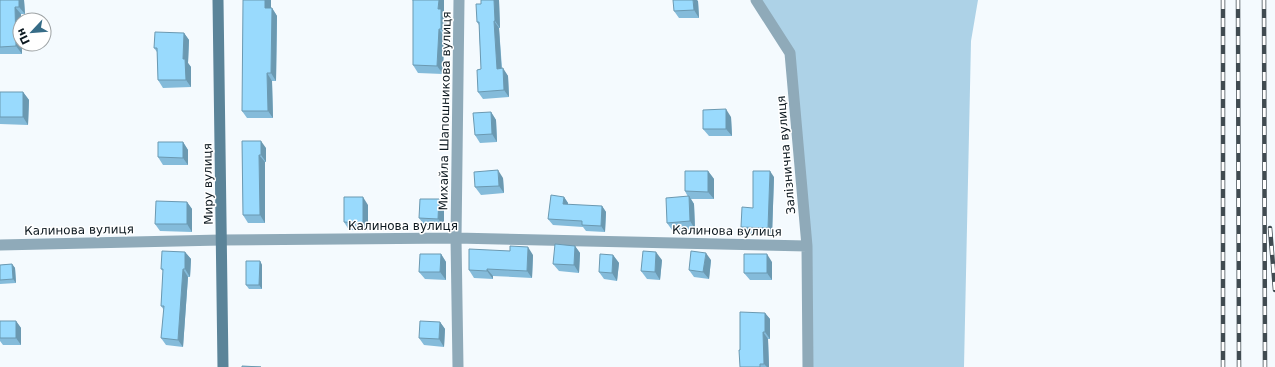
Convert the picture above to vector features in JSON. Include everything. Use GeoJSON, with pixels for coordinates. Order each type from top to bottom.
{"type":"FeatureCollection","features":[{"type":"Feature","properties":{"kind":"main road","name":"Миру вулиця"},"geometry":{"type":"LineString","coordinates":[[218,0],[223,367]]}},
{"type":"Feature","properties":{"kind":"street","name":"Михайла Шапошникова вулиця"},"geometry":{"type":"LineString","coordinates":[[458,367],[456,238],[459,0]]}},
{"type":"Feature","properties":{"kind":"street","name":"Залізнична вулиця"},"geometry":{"type":"LineString","coordinates":[[756,0],[790,53],[806,246],[808,367]]}},
{"type":"Feature","properties":{"kind":"street","name":"Калинова вулиця"},"geometry":{"type":"LineString","coordinates":[[0,245],[222,240],[456,238],[806,246]]}},
{"type":"Feature","properties":{"kind":"shaded area"},"geometry":{"type":"Polygon","coordinates":[[[756,0],[978,0],[971,41],[964,367],[806,367],[807,246],[790,53],[756,0]]]}},
{"type":"Feature","properties":{"kind":"building"},"geometry":{"type":"Polygon","coordinates":[[[0,0],[19,0],[19,7],[15,7],[15,12],[12,12],[12,46],[0,47],[0,0]]]}},
{"type":"Feature","properties":{"kind":"building"},"geometry":{"type":"Polygon","coordinates":[[[243,0],[265,0],[265,8],[272,8],[271,73],[267,73],[268,111],[242,111],[243,0]]]}},
{"type":"Feature","properties":{"kind":"building"},"geometry":{"type":"Polygon","coordinates":[[[413,0],[439,0],[438,9],[441,9],[441,29],[439,29],[437,66],[413,65],[413,0]]]}},
{"type":"Feature","properties":{"kind":"building"},"geometry":{"type":"Polygon","coordinates":[[[481,0],[494,0],[497,69],[503,68],[504,90],[478,92],[477,70],[481,69],[479,22],[477,22],[476,4],[481,4],[481,0]]]}},
{"type":"Feature","properties":{"kind":"building"},"geometry":{"type":"Polygon","coordinates":[[[673,0],[693,0],[694,10],[674,11],[673,0]]]}},
{"type":"Feature","properties":{"kind":"building"},"geometry":{"type":"Polygon","coordinates":[[[155,32],[184,33],[183,59],[185,59],[186,80],[158,80],[157,48],[154,48],[155,32]]]}},
{"type":"Feature","properties":{"kind":"building"},"geometry":{"type":"Polygon","coordinates":[[[0,92],[23,92],[23,117],[0,117],[0,92]]]}},
{"type":"Feature","properties":{"kind":"building"},"geometry":{"type":"Polygon","coordinates":[[[726,109],[726,129],[703,129],[703,110],[726,109]]]}},
{"type":"Feature","properties":{"kind":"building"},"geometry":{"type":"Polygon","coordinates":[[[491,112],[492,134],[475,135],[473,113],[491,112]]]}},
{"type":"Feature","properties":{"kind":"building"},"geometry":{"type":"Polygon","coordinates":[[[242,141],[261,141],[261,155],[259,155],[260,215],[243,215],[242,141]]]}},
{"type":"Feature","properties":{"kind":"building"},"geometry":{"type":"Polygon","coordinates":[[[158,142],[183,142],[183,158],[158,157],[158,142]]]}},
{"type":"Feature","properties":{"kind":"building"},"geometry":{"type":"Polygon","coordinates":[[[498,170],[499,186],[475,187],[474,172],[498,170]]]}},
{"type":"Feature","properties":{"kind":"building"},"geometry":{"type":"Polygon","coordinates":[[[685,171],[708,171],[708,192],[685,191],[685,171]]]}},
{"type":"Feature","properties":{"kind":"building"},"geometry":{"type":"Polygon","coordinates":[[[753,171],[770,171],[768,228],[741,227],[742,207],[753,208],[753,171]]]}},
{"type":"Feature","properties":{"kind":"building"},"geometry":{"type":"Polygon","coordinates":[[[551,195],[564,197],[563,204],[602,206],[601,226],[582,225],[582,221],[548,219],[551,195]]]}},
{"type":"Feature","properties":{"kind":"building"},"geometry":{"type":"Polygon","coordinates":[[[689,196],[690,221],[667,223],[666,198],[689,196]]]}},
{"type":"Feature","properties":{"kind":"building"},"geometry":{"type":"Polygon","coordinates":[[[344,197],[363,197],[363,223],[344,222],[344,197]]]}},
{"type":"Feature","properties":{"kind":"building"},"geometry":{"type":"Polygon","coordinates":[[[420,199],[439,199],[438,219],[419,218],[420,199]]]}},
{"type":"Feature","properties":{"kind":"building"},"geometry":{"type":"Polygon","coordinates":[[[156,201],[187,202],[187,224],[155,224],[156,201]]]}},
{"type":"Feature","properties":{"kind":"building"},"geometry":{"type":"Polygon","coordinates":[[[555,244],[575,246],[574,265],[553,264],[555,244]]]}},
{"type":"Feature","properties":{"kind":"building"},"geometry":{"type":"Polygon","coordinates":[[[510,246],[528,247],[527,271],[487,269],[487,271],[469,270],[469,249],[510,251],[510,246]]]}},
{"type":"Feature","properties":{"kind":"building"},"geometry":{"type":"Polygon","coordinates":[[[162,251],[185,252],[185,269],[183,269],[178,340],[161,338],[164,306],[161,306],[163,269],[161,269],[162,251]]]}},
{"type":"Feature","properties":{"kind":"building"},"geometry":{"type":"Polygon","coordinates":[[[643,251],[656,252],[655,272],[641,271],[643,251]]]}},
{"type":"Feature","properties":{"kind":"building"},"geometry":{"type":"Polygon","coordinates":[[[691,251],[706,253],[703,272],[689,270],[691,251]]]}},
{"type":"Feature","properties":{"kind":"building"},"geometry":{"type":"Polygon","coordinates":[[[420,254],[441,254],[440,272],[419,272],[420,254]]]}},
{"type":"Feature","properties":{"kind":"building"},"geometry":{"type":"Polygon","coordinates":[[[600,254],[613,255],[612,273],[599,272],[600,254]]]}},
{"type":"Feature","properties":{"kind":"building"},"geometry":{"type":"Polygon","coordinates":[[[744,254],[767,254],[767,273],[744,273],[744,254]]]}},
{"type":"Feature","properties":{"kind":"building"},"geometry":{"type":"Polygon","coordinates":[[[246,261],[260,261],[259,285],[246,285],[246,261]]]}},
{"type":"Feature","properties":{"kind":"building"},"geometry":{"type":"Polygon","coordinates":[[[12,264],[13,279],[0,280],[0,265],[12,264]]]}},
{"type":"Feature","properties":{"kind":"building"},"geometry":{"type":"Polygon","coordinates":[[[740,312],[765,313],[765,332],[763,332],[764,364],[760,364],[760,367],[740,367],[740,312]]]}},
{"type":"Feature","properties":{"kind":"building"},"geometry":{"type":"Polygon","coordinates":[[[0,321],[16,321],[16,338],[0,338],[0,321]]]}},
{"type":"Feature","properties":{"kind":"building"},"geometry":{"type":"Polygon","coordinates":[[[420,321],[440,322],[439,339],[419,338],[420,321]]]}},
{"type":"Feature","properties":{"kind":"railway"},"geometry":{"type":"LineString","coordinates":[[1223,0],[1223,367]]}},
{"type":"Feature","properties":{"kind":"railway"},"geometry":{"type":"LineString","coordinates":[[1238,0],[1239,367]]}},
{"type":"Feature","properties":{"kind":"railway"},"geometry":{"type":"LineString","coordinates":[[1264,0],[1265,367]]}},
{"type":"Feature","properties":{"kind":"railway"},"geometry":{"type":"LineString","coordinates":[[1270,228],[1275,290]]}}]}
